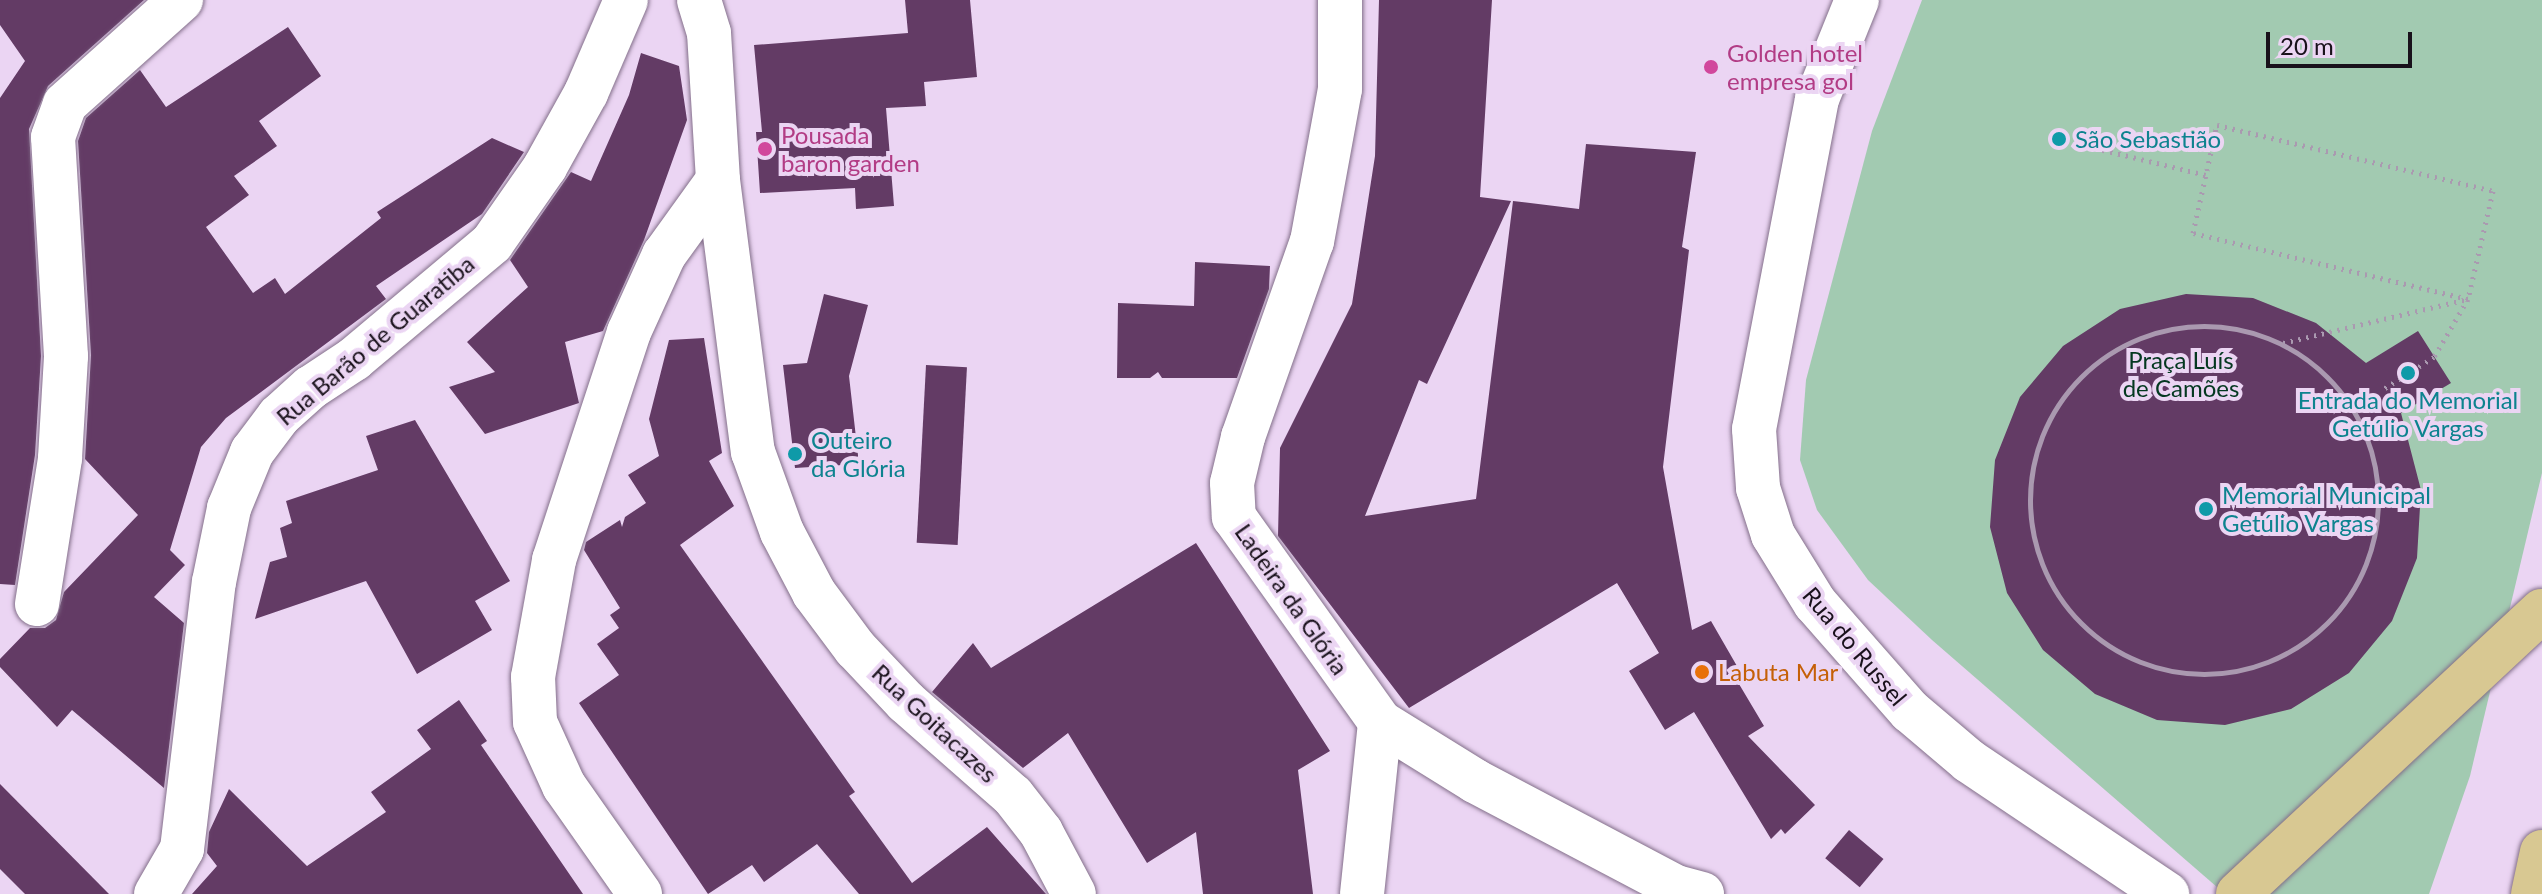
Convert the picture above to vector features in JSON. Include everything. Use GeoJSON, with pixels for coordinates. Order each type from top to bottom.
{"type":"FeatureCollection","features":[{"type":"Feature","properties":{"kind":"main road"},"geometry":{"type":"LineString","coordinates":[[2238,894],[2542,611]]}},
{"type":"Feature","properties":{"kind":"main road"},"geometry":{"type":"LineString","coordinates":[[2533,894],[2542,852]]}},
{"type":"Feature","properties":{"kind":"street"},"geometry":{"type":"LineString","coordinates":[[37,604],[60,458],[66,356],[53,137],[73,96],[181,0]]}},
{"type":"Feature","properties":{"kind":"street","name":"Rua Barão de Guaratiba"},"geometry":{"type":"LineString","coordinates":[[156,894],[182,849],[214,582],[229,508],[252,452],[279,416],[310,388],[354,359],[492,243],[565,130],[626,0]]}},
{"type":"Feature","properties":{"kind":"street"},"geometry":{"type":"LineString","coordinates":[[640,894],[564,786],[535,722],[535,664],[554,560],[629,332],[664,255],[718,180],[709,33],[699,0]]}},
{"type":"Feature","properties":{"kind":"street","name":"Ladeira da Glória"},"geometry":{"type":"LineString","coordinates":[[1340,0],[1340,89],[1312,241],[1243,437],[1233,494],[1234,517],[1252,549],[1380,722],[1475,781],[1689,890]]}},
{"type":"Feature","properties":{"kind":"street","name":"Rua do Russel"},"geometry":{"type":"LineString","coordinates":[[1857,0],[1817,99],[1754,429],[1758,488],[1773,535],[1815,603],[1910,711],[1969,761],[2167,894]]}},
{"type":"Feature","properties":{"kind":"street","name":"Rua Goitacazes"},"geometry":{"type":"LineString","coordinates":[[718,180],[753,452],[782,532],[814,593],[855,648],[906,702],[1013,796],[1041,832],[1074,894]]}},
{"type":"Feature","properties":{"kind":"street"},"geometry":{"type":"LineString","coordinates":[[1362,894],[1380,722]]}},
{"type":"Feature","properties":{"kind":"path"},"geometry":{"type":"LineString","coordinates":[[2382,390],[2434,357],[2468,299],[2493,191],[2217,125],[2193,233],[2468,299]]}},
{"type":"Feature","properties":{"kind":"path"},"geometry":{"type":"LineString","coordinates":[[2087,146],[2206,175]]}},
{"type":"Feature","properties":{"kind":"path"},"geometry":{"type":"LineString","coordinates":[[2282,343],[2328,376],[2360,423],[2377,476],[2377,533],[2358,586],[2323,630],[2276,662],[2221,675],[2164,672],[2110,649],[2066,609],[2038,556],[2028,498],[2038,439],[2068,388],[2113,349],[2168,328],[2227,326],[2282,343],[2468,299]]}},
{"type":"Feature","properties":{"kind":"green space","name":"Praça Luís de Camões"},"geometry":{"type":"Polygon","coordinates":[[[1922,0],[2542,0],[2542,473],[2470,776],[2429,894],[2225,894],[1932,640],[1868,580],[1817,510],[1800,460],[1806,380],[1872,131],[1922,0]]]}},
{"type":"Feature","properties":{"kind":"building"},"geometry":{"type":"Polygon","coordinates":[[[0,0],[144,0],[48,86],[29,129],[41,356],[35,455],[15,585],[0,584],[0,98],[25,61],[0,25],[0,0]]]}},
{"type":"Feature","properties":{"kind":"building"},"geometry":{"type":"Polygon","coordinates":[[[905,0],[970,0],[977,77],[924,82],[926,106],[886,108],[894,206],[856,209],[855,188],[760,193],[756,132],[762,132],[754,45],[908,33],[905,0]]]}},
{"type":"Feature","properties":{"kind":"building"},"geometry":{"type":"Polygon","coordinates":[[[1379,0],[1492,0],[1480,197],[1511,201],[1427,384],[1419,380],[1365,516],[1476,499],[1513,201],[1579,209],[1586,144],[1696,152],[1682,247],[1689,250],[1663,467],[1692,630],[1711,621],[1745,680],[1739,684],[1764,726],[1748,736],[1815,805],[1785,834],[1781,829],[1771,839],[1694,712],[1665,730],[1629,671],[1659,653],[1617,583],[1409,708],[1278,536],[1280,448],[1352,304],[1375,156],[1379,0]]]}},
{"type":"Feature","properties":{"kind":"building"},"geometry":{"type":"Polygon","coordinates":[[[288,27],[321,76],[259,121],[277,146],[234,176],[249,195],[206,227],[253,293],[275,278],[285,294],[381,218],[377,212],[492,138],[524,152],[482,214],[376,286],[386,299],[226,418],[201,447],[170,550],[185,565],[154,597],[184,623],[164,788],[72,710],[57,727],[0,667],[0,659],[30,628],[45,628],[56,620],[64,592],[138,515],[85,459],[91,355],[78,141],[86,118],[140,70],[166,107],[288,27]]]}},
{"type":"Feature","properties":{"kind":"building"},"geometry":{"type":"Polygon","coordinates":[[[641,53],[679,66],[687,120],[644,240],[603,331],[565,342],[579,403],[485,434],[449,387],[495,372],[467,342],[528,287],[510,260],[571,172],[591,181],[629,95],[641,53]]]}},
{"type":"Feature","properties":{"kind":"building"},"geometry":{"type":"Polygon","coordinates":[[[1195,262],[1270,266],[1269,289],[1237,378],[1162,378],[1158,372],[1150,378],[1117,378],[1118,303],[1194,306],[1195,262]]]}},
{"type":"Feature","properties":{"kind":"building"},"geometry":{"type":"Polygon","coordinates":[[[824,294],[868,305],[849,376],[859,464],[795,468],[783,365],[807,363],[824,294]]]}},
{"type":"Feature","properties":{"kind":"building","name":"Memorial Municipal Getúlio Vargas"},"geometry":{"type":"Polygon","coordinates":[[[2186,294],[2253,298],[2316,323],[2366,363],[2418,331],[2451,383],[2401,413],[2421,490],[2417,558],[2392,621],[2349,673],[2291,709],[2225,725],[2157,720],[2095,694],[2043,650],[2007,593],[1990,527],[1995,460],[2020,397],[2063,346],[2120,309],[2186,294]]]}},
{"type":"Feature","properties":{"kind":"building"},"geometry":{"type":"Polygon","coordinates":[[[704,338],[722,453],[709,461],[734,506],[680,545],[855,792],[849,796],[912,883],[987,827],[1046,894],[859,894],[817,844],[764,882],[752,865],[708,894],[579,703],[619,675],[597,644],[619,628],[610,615],[620,608],[584,550],[586,542],[620,520],[622,527],[625,517],[646,503],[628,475],[659,456],[649,419],[669,340],[704,338]]]}},
{"type":"Feature","properties":{"kind":"building"},"geometry":{"type":"Polygon","coordinates":[[[926,365],[967,367],[958,545],[917,543],[926,365]]]}},
{"type":"Feature","properties":{"kind":"building"},"geometry":{"type":"Polygon","coordinates":[[[415,420],[510,581],[475,601],[492,630],[417,674],[366,581],[255,619],[270,562],[287,557],[280,528],[292,523],[286,501],[378,470],[366,436],[415,420]]]}},
{"type":"Feature","properties":{"kind":"building"},"geometry":{"type":"Polygon","coordinates":[[[1196,543],[1330,751],[1298,770],[1313,894],[1203,894],[1196,832],[1147,863],[1068,733],[1023,768],[932,692],[973,643],[991,668],[1196,543]]]}},
{"type":"Feature","properties":{"kind":"building"},"geometry":{"type":"Polygon","coordinates":[[[459,700],[487,741],[481,745],[583,894],[192,894],[217,866],[207,853],[209,832],[229,789],[307,866],[386,812],[371,792],[431,749],[417,730],[459,700]]]}},
{"type":"Feature","properties":{"kind":"building"},"geometry":{"type":"Polygon","coordinates":[[[0,784],[109,894],[25,894],[0,869],[0,784]]]}},
{"type":"Feature","properties":{"kind":"building"},"geometry":{"type":"Polygon","coordinates":[[[1849,830],[1883,859],[1860,887],[1825,858],[1849,830]]]}},
{"type":"Feature","properties":{"kind":"place","name":"Golden hotel empresa gol"},"geometry":{"type":"Point","coordinates":[1711,67]}},
{"type":"Feature","properties":{"kind":"place","name":"São Sebastião"},"geometry":{"type":"Point","coordinates":[2059,139]}},
{"type":"Feature","properties":{"kind":"place","name":"Pousada baron garden"},"geometry":{"type":"Point","coordinates":[765,149]}},
{"type":"Feature","properties":{"kind":"place","name":"Entrada do Memorial Getúlio Vargas"},"geometry":{"type":"Point","coordinates":[2408,373]}},
{"type":"Feature","properties":{"kind":"place","name":"Outeiro da Glória"},"geometry":{"type":"Point","coordinates":[795,454]}},
{"type":"Feature","properties":{"kind":"place","name":"Memorial Municipal Getúlio Vargas"},"geometry":{"type":"Point","coordinates":[2206,509]}},
{"type":"Feature","properties":{"kind":"place","name":"Labuta Mar"},"geometry":{"type":"Point","coordinates":[1702,672]}}]}
